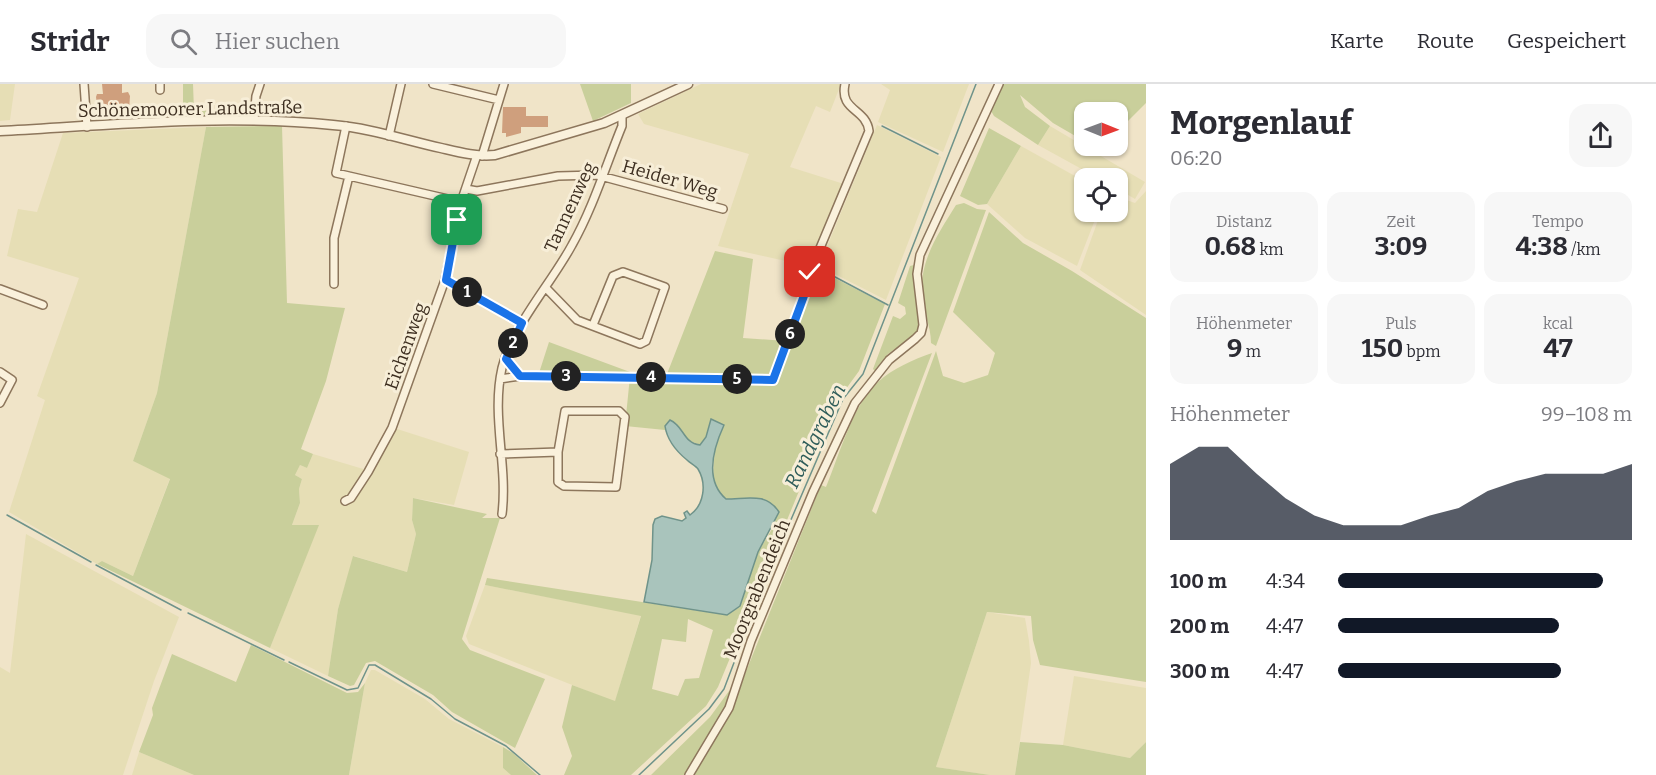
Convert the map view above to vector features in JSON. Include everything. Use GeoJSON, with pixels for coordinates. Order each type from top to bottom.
{"type":"FeatureCollection","features":[{"type":"Feature","properties":{"kind":"street"},"geometry":{"type":"LineString","coordinates":[[84,84],[87,127]]}},
{"type":"Feature","properties":{"kind":"street"},"geometry":{"type":"LineString","coordinates":[[249,84],[260,86],[254,120]]}},
{"type":"Feature","properties":{"kind":"street"},"geometry":{"type":"LineString","coordinates":[[389,135],[401,84]]}},
{"type":"Feature","properties":{"kind":"street"},"geometry":{"type":"LineString","coordinates":[[433,84],[499,100]]}},
{"type":"Feature","properties":{"kind":"street","name":"Eichenweg"},"geometry":{"type":"LineString","coordinates":[[345,501],[351,498],[368,472],[392,428],[446,280],[461,202],[504,84]]}},
{"type":"Feature","properties":{"kind":"street","name":"Schönemoorer Landstraße"},"geometry":{"type":"LineString","coordinates":[[0,131],[254,120],[346,126],[479,155],[506,153],[622,115],[688,84]]}},
{"type":"Feature","properties":{"kind":"street"},"geometry":{"type":"LineString","coordinates":[[500,379],[520,376],[773,380],[805,293],[810,272],[869,131],[862,117],[846,102],[843,94],[845,84]]}},
{"type":"Feature","properties":{"kind":"street","name":"Moorgrabendeich"},"geometry":{"type":"LineString","coordinates":[[689,775],[718,728],[734,693],[751,641],[813,492],[855,403],[889,360],[921,333],[923,325],[917,274],[920,255],[999,84]]}},
{"type":"Feature","properties":{"kind":"street","name":"Tannenweg"},"geometry":{"type":"LineString","coordinates":[[502,514],[500,379],[506,359],[522,323],[573,244],[622,126],[622,115]]}},
{"type":"Feature","properties":{"kind":"street"},"geometry":{"type":"LineString","coordinates":[[346,126],[336,173],[461,202]]}},
{"type":"Feature","properties":{"kind":"street","name":"Heider Weg"},"geometry":{"type":"LineString","coordinates":[[466,189],[477,191],[558,176],[602,175],[723,209]]}},
{"type":"Feature","properties":{"kind":"street"},"geometry":{"type":"LineString","coordinates":[[334,284],[334,238],[349,176]]}},
{"type":"Feature","properties":{"kind":"street"},"geometry":{"type":"LineString","coordinates":[[546,288],[577,320],[638,344],[645,343],[665,288],[623,272],[617,273],[613,276],[593,325]]}},
{"type":"Feature","properties":{"kind":"street"},"geometry":{"type":"LineString","coordinates":[[446,280],[522,323]]}},
{"type":"Feature","properties":{"kind":"street"},"geometry":{"type":"LineString","coordinates":[[0,289],[43,305]]}},
{"type":"Feature","properties":{"kind":"street"},"geometry":{"type":"LineString","coordinates":[[506,359],[520,376]]}},
{"type":"Feature","properties":{"kind":"street"},"geometry":{"type":"LineString","coordinates":[[0,372],[12,380],[0,404]]}},
{"type":"Feature","properties":{"kind":"street"},"geometry":{"type":"LineString","coordinates":[[565,411],[619,411],[625,417],[616,487],[564,486],[558,482],[558,452],[565,411]]}},
{"type":"Feature","properties":{"kind":"street"},"geometry":{"type":"LineString","coordinates":[[500,454],[558,452]]}},
{"type":"Feature","properties":{"kind":"shaded area"},"geometry":{"type":"Polygon","coordinates":[[[0,84],[15,84],[10,120],[0,121],[0,84]]]}},
{"type":"Feature","properties":{"kind":"shaded area"},"geometry":{"type":"Polygon","coordinates":[[[701,84],[841,84],[830,112],[816,106],[790,167],[844,184],[808,266],[718,246],[749,154],[644,124],[638,114],[701,84]]]}},
{"type":"Feature","properties":{"kind":"shaded area"},"geometry":{"type":"Polygon","coordinates":[[[881,84],[969,84],[943,152],[878,122],[890,90],[881,84]]]}},
{"type":"Feature","properties":{"kind":"shaded area"},"geometry":{"type":"Polygon","coordinates":[[[877,125],[941,157],[886,300],[819,266],[877,125]]]}},
{"type":"Feature","properties":{"kind":"shaded area"},"geometry":{"type":"Polygon","coordinates":[[[1050,126],[1074,140],[1074,156],[1101,156],[1121,168],[1080,168],[1038,145],[1050,126]]]}},
{"type":"Feature","properties":{"kind":"shaded area"},"geometry":{"type":"Polygon","coordinates":[[[206,127],[157,393],[133,461],[170,478],[133,576],[102,561],[97,564],[9,512],[45,400],[37,396],[79,278],[7,256],[18,209],[37,212],[63,133],[206,127]]]}},
{"type":"Feature","properties":{"kind":"shaded area"},"geometry":{"type":"Polygon","coordinates":[[[1021,146],[1074,175],[1074,222],[1094,222],[1077,266],[1025,238],[987,204],[1021,146]]]}},
{"type":"Feature","properties":{"kind":"shaded area"},"geometry":{"type":"Polygon","coordinates":[[[1128,172],[1145,182],[1135,199],[1128,195],[1128,172]]]}},
{"type":"Feature","properties":{"kind":"shaded area"},"geometry":{"type":"Polygon","coordinates":[[[1146,191],[1146,315],[1080,270],[1097,222],[1128,222],[1128,201],[1135,203],[1146,191]]]}},
{"type":"Feature","properties":{"kind":"shaded area"},"geometry":{"type":"Polygon","coordinates":[[[394,428],[469,452],[454,505],[413,498],[412,520],[416,534],[407,572],[354,556],[338,609],[328,676],[270,648],[318,526],[292,525],[300,503],[299,489],[302,479],[295,475],[300,465],[307,468],[313,454],[370,471],[394,428]]]}},
{"type":"Feature","properties":{"kind":"shaded area"},"geometry":{"type":"Polygon","coordinates":[[[26,534],[179,617],[154,681],[123,775],[0,775],[0,667],[10,673],[26,534]]]}},
{"type":"Feature","properties":{"kind":"shaded area"},"geometry":{"type":"Polygon","coordinates":[[[485,585],[641,615],[615,702],[469,644],[466,636],[485,585]]]}},
{"type":"Feature","properties":{"kind":"shaded area"},"geometry":{"type":"Polygon","coordinates":[[[987,612],[1025,618],[1029,641],[1031,663],[1015,775],[990,775],[936,767],[987,612]]]}},
{"type":"Feature","properties":{"kind":"shaded area"},"geometry":{"type":"Polygon","coordinates":[[[371,670],[375,670],[425,699],[449,719],[503,747],[503,768],[511,775],[349,775],[365,683],[371,670]]]}},
{"type":"Feature","properties":{"kind":"shaded area"},"geometry":{"type":"Polygon","coordinates":[[[1074,676],[1146,688],[1146,742],[1130,758],[1063,745],[1074,676]]]}},
{"type":"Feature","properties":{"kind":"shaded area"},"geometry":{"type":"Polygon","coordinates":[[[139,752],[194,775],[132,775],[139,752]]]}},
{"type":"Feature","properties":{"kind":"green space"},"geometry":{"type":"Polygon","coordinates":[[[183,84],[193,84],[194,111],[250,109],[244,117],[100,124],[103,119],[115,115],[183,112],[183,84]]]}},
{"type":"Feature","properties":{"kind":"green space"},"geometry":{"type":"Polygon","coordinates":[[[580,84],[631,84],[631,103],[593,121],[580,84]]]}},
{"type":"Feature","properties":{"kind":"green space"},"geometry":{"type":"Polygon","coordinates":[[[1000,84],[1146,84],[1146,103],[1128,121],[1128,102],[1074,102],[1074,135],[1053,123],[1020,95],[1025,107],[1050,126],[1038,145],[994,116],[990,109],[1000,84]]]}},
{"type":"Feature","properties":{"kind":"green space"},"geometry":{"type":"Polygon","coordinates":[[[282,126],[287,303],[345,308],[326,381],[301,449],[313,454],[307,468],[300,465],[295,475],[302,479],[299,489],[300,503],[292,525],[319,525],[270,648],[97,564],[102,561],[133,576],[170,479],[133,461],[157,393],[206,127],[282,126]]]}},
{"type":"Feature","properties":{"kind":"green space"},"geometry":{"type":"Polygon","coordinates":[[[989,128],[1021,146],[987,204],[978,205],[960,196],[989,128]]]}},
{"type":"Feature","properties":{"kind":"green space"},"geometry":{"type":"Polygon","coordinates":[[[964,203],[986,210],[936,346],[931,343],[922,298],[924,268],[932,246],[956,205],[964,203]]]}},
{"type":"Feature","properties":{"kind":"green space"},"geometry":{"type":"Polygon","coordinates":[[[989,212],[1023,243],[1146,318],[1146,682],[1040,665],[1033,640],[1031,616],[987,612],[936,767],[990,775],[692,775],[731,709],[821,485],[826,487],[854,417],[869,392],[896,369],[932,353],[872,511],[876,514],[936,351],[943,376],[964,383],[988,375],[995,353],[953,312],[989,212]]]}},
{"type":"Feature","properties":{"kind":"green space"},"geometry":{"type":"Polygon","coordinates":[[[715,251],[753,259],[743,338],[786,341],[773,368],[778,381],[817,269],[885,304],[859,371],[835,404],[718,687],[706,706],[631,775],[564,775],[572,756],[562,727],[572,685],[615,701],[641,616],[485,585],[487,578],[726,615],[740,607],[758,552],[775,524],[737,499],[726,499],[720,493],[713,473],[715,438],[711,419],[701,445],[687,440],[676,423],[665,426],[665,430],[625,426],[630,376],[539,373],[549,342],[630,372],[667,374],[715,251]],[[688,619],[686,642],[662,639],[652,689],[678,696],[685,679],[699,678],[713,630],[688,619]]]}},
{"type":"Feature","properties":{"kind":"green space"},"geometry":{"type":"Polygon","coordinates":[[[914,265],[919,331],[888,354],[875,371],[873,369],[893,316],[900,319],[906,314],[905,307],[898,303],[910,266],[914,265]]]}},
{"type":"Feature","properties":{"kind":"green space"},"geometry":{"type":"Polygon","coordinates":[[[413,498],[487,514],[482,518],[500,518],[462,639],[470,650],[545,679],[515,748],[452,712],[433,695],[375,661],[366,663],[354,685],[350,686],[328,676],[338,609],[353,556],[407,572],[416,534],[412,520],[413,498]]]}},
{"type":"Feature","properties":{"kind":"green space"},"geometry":{"type":"Polygon","coordinates":[[[251,645],[347,693],[358,692],[365,683],[349,775],[194,775],[139,752],[172,654],[236,682],[251,645]]]}},
{"type":"Feature","properties":{"kind":"green space"},"geometry":{"type":"Polygon","coordinates":[[[729,691],[732,692],[726,707],[686,775],[651,775],[710,717],[729,691]]]}},
{"type":"Feature","properties":{"kind":"green space"},"geometry":{"type":"Polygon","coordinates":[[[1020,742],[1063,745],[1130,758],[1146,742],[1146,775],[1015,775],[1020,742]]]}},
{"type":"Feature","properties":{"kind":"green space"},"geometry":{"type":"Polygon","coordinates":[[[503,747],[537,775],[511,775],[503,768],[503,747]]]}},
{"type":"Feature","properties":{"kind":"water"},"geometry":{"type":"Polygon","coordinates":[[[711,419],[724,425],[713,464],[715,483],[719,491],[726,499],[762,499],[779,512],[758,552],[740,606],[727,615],[644,602],[652,560],[655,519],[662,516],[682,521],[686,518],[684,513],[687,511],[690,515],[695,511],[703,494],[703,481],[698,469],[676,449],[670,441],[665,426],[670,420],[690,441],[700,445],[706,437],[711,419]]]}},
{"type":"Feature","properties":{"kind":"building"},"geometry":{"type":"Polygon","coordinates":[[[102,84],[122,84],[122,93],[128,92],[130,96],[129,110],[98,112],[96,97],[97,94],[103,94],[102,84]]]}},
{"type":"Feature","properties":{"kind":"building"},"geometry":{"type":"Polygon","coordinates":[[[503,107],[526,107],[526,116],[548,116],[548,127],[521,127],[521,133],[506,137],[506,133],[502,133],[503,107]]]}},
{"type":"Feature","properties":{"kind":"waterway","name":"Randgraben"},"geometry":{"type":"LineString","coordinates":[[639,775],[709,709],[724,689],[768,573],[843,399],[863,374],[976,84]]}},
{"type":"Feature","properties":{"kind":"waterway"},"geometry":{"type":"LineString","coordinates":[[882,126],[938,154]]}},
{"type":"Feature","properties":{"kind":"waterway"},"geometry":{"type":"LineString","coordinates":[[820,269],[888,305]]}},
{"type":"Feature","properties":{"kind":"waterway"},"geometry":{"type":"LineString","coordinates":[[7,515],[91,562]]}},
{"type":"Feature","properties":{"kind":"waterway"},"geometry":{"type":"LineString","coordinates":[[96,565],[181,610]]}},
{"type":"Feature","properties":{"kind":"waterway"},"geometry":{"type":"LineString","coordinates":[[188,613],[284,660]]}},
{"type":"Feature","properties":{"kind":"waterway"},"geometry":{"type":"LineString","coordinates":[[289,662],[347,690],[358,688],[369,665],[375,665],[431,699],[455,719],[506,746],[540,775]]}},
{"type":"Feature","properties":{"kind":"route"},"geometry":{"type":"LineString","coordinates":[[457,220],[446,280],[522,323],[506,359],[520,376],[773,380],[805,293],[810,272]]}}]}
